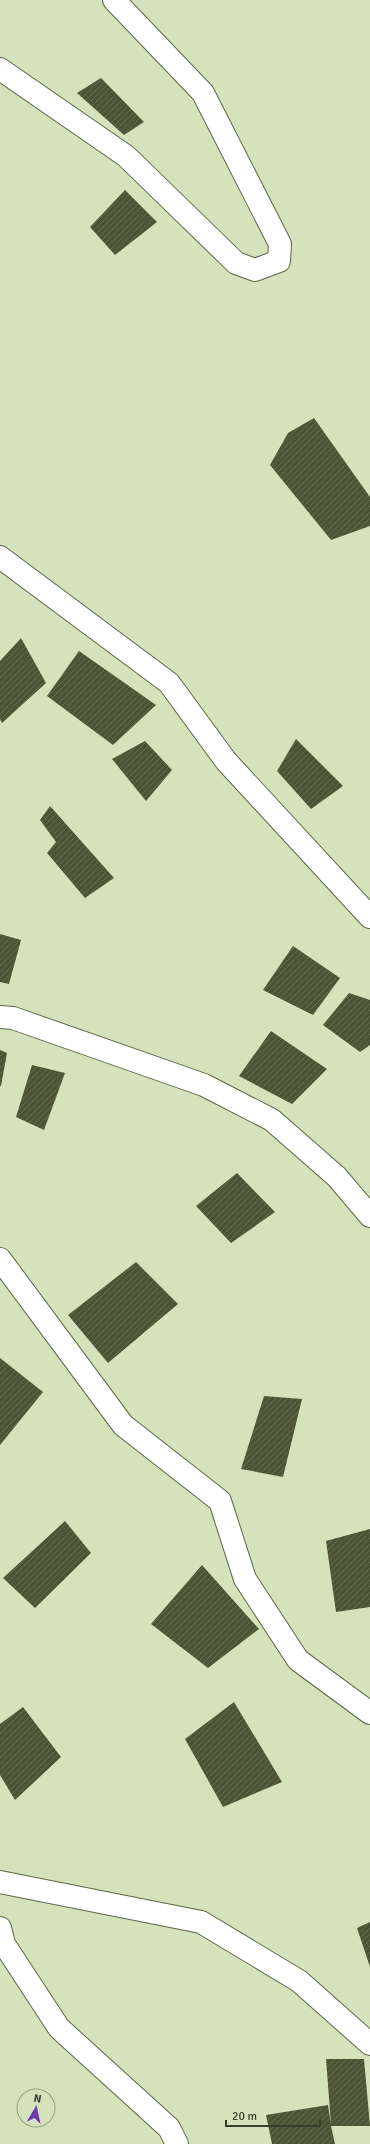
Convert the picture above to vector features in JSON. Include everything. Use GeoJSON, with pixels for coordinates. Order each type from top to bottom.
{"type":"FeatureCollection","features":[{"type":"Feature","properties":{"kind":"street"},"geometry":{"type":"LineString","coordinates":[[0,69],[126,156],[236,263],[255,270],[279,261],[280,244],[203,93],[114,0]]}},
{"type":"Feature","properties":{"kind":"street"},"geometry":{"type":"LineString","coordinates":[[0,557],[169,683],[226,761],[370,916]]}},
{"type":"Feature","properties":{"kind":"street"},"geometry":{"type":"LineString","coordinates":[[0,1017],[13,1018],[204,1085],[272,1120],[337,1178],[370,1216]]}},
{"type":"Feature","properties":{"kind":"street"},"geometry":{"type":"LineString","coordinates":[[0,1259],[123,1425],[220,1501],[245,1579],[298,1660],[370,1713]]}},
{"type":"Feature","properties":{"kind":"street"},"geometry":{"type":"LineString","coordinates":[[0,1882],[201,1922],[299,1981],[370,2044]]}},
{"type":"Feature","properties":{"kind":"street"},"geometry":{"type":"LineString","coordinates":[[0,1928],[4,1944],[59,2028],[169,2128],[176,2144]]}},
{"type":"Feature","properties":{"kind":"building"},"geometry":{"type":"Polygon","coordinates":[[[101,78],[144,122],[124,135],[77,93],[101,78]]]}},
{"type":"Feature","properties":{"kind":"building"},"geometry":{"type":"Polygon","coordinates":[[[125,190],[157,222],[115,255],[90,227],[125,190]]]}},
{"type":"Feature","properties":{"kind":"building"},"geometry":{"type":"Polygon","coordinates":[[[314,418],[370,497],[370,526],[331,540],[270,465],[288,433],[314,418]]]}},
{"type":"Feature","properties":{"kind":"building"},"geometry":{"type":"Polygon","coordinates":[[[21,638],[46,683],[2,723],[0,719],[0,661],[21,638]]]}},
{"type":"Feature","properties":{"kind":"building"},"geometry":{"type":"Polygon","coordinates":[[[79,651],[156,705],[113,745],[47,696],[79,651]]]}},
{"type":"Feature","properties":{"kind":"building"},"geometry":{"type":"Polygon","coordinates":[[[296,739],[343,786],[311,809],[277,771],[296,739]]]}},
{"type":"Feature","properties":{"kind":"building"},"geometry":{"type":"Polygon","coordinates":[[[145,741],[172,770],[146,801],[112,759],[145,741]]]}},
{"type":"Feature","properties":{"kind":"building"},"geometry":{"type":"Polygon","coordinates":[[[50,806],[114,878],[85,898],[47,853],[56,842],[40,820],[50,806]]]}},
{"type":"Feature","properties":{"kind":"building"},"geometry":{"type":"Polygon","coordinates":[[[0,934],[21,940],[9,984],[0,982],[0,934]]]}},
{"type":"Feature","properties":{"kind":"building"},"geometry":{"type":"Polygon","coordinates":[[[293,946],[340,978],[313,1015],[263,990],[293,946]]]}},
{"type":"Feature","properties":{"kind":"building"},"geometry":{"type":"Polygon","coordinates":[[[349,993],[370,1000],[370,1045],[360,1052],[323,1025],[349,993]]]}},
{"type":"Feature","properties":{"kind":"building"},"geometry":{"type":"Polygon","coordinates":[[[271,1031],[327,1069],[292,1104],[239,1076],[271,1031]]]}},
{"type":"Feature","properties":{"kind":"building"},"geometry":{"type":"Polygon","coordinates":[[[0,1050],[7,1053],[1,1086],[0,1086],[0,1050]]]}},
{"type":"Feature","properties":{"kind":"building"},"geometry":{"type":"Polygon","coordinates":[[[32,1065],[65,1073],[44,1130],[16,1117],[32,1065]]]}},
{"type":"Feature","properties":{"kind":"building"},"geometry":{"type":"Polygon","coordinates":[[[237,1173],[275,1212],[231,1243],[196,1206],[237,1173]]]}},
{"type":"Feature","properties":{"kind":"building"},"geometry":{"type":"Polygon","coordinates":[[[136,1262],[178,1304],[108,1363],[68,1315],[136,1262]]]}},
{"type":"Feature","properties":{"kind":"building"},"geometry":{"type":"Polygon","coordinates":[[[0,1358],[43,1392],[0,1445],[0,1358]]]}},
{"type":"Feature","properties":{"kind":"building"},"geometry":{"type":"Polygon","coordinates":[[[264,1396],[302,1399],[283,1477],[241,1469],[264,1396]]]}},
{"type":"Feature","properties":{"kind":"building"},"geometry":{"type":"Polygon","coordinates":[[[65,1521],[91,1553],[35,1608],[3,1578],[65,1521]]]}},
{"type":"Feature","properties":{"kind":"building"},"geometry":{"type":"Polygon","coordinates":[[[370,1529],[370,1607],[336,1612],[326,1541],[370,1529]]]}},
{"type":"Feature","properties":{"kind":"building"},"geometry":{"type":"Polygon","coordinates":[[[202,1565],[259,1629],[208,1668],[151,1624],[202,1565]]]}},
{"type":"Feature","properties":{"kind":"building"},"geometry":{"type":"Polygon","coordinates":[[[234,1702],[282,1782],[223,1807],[185,1739],[234,1702]]]}},
{"type":"Feature","properties":{"kind":"building"},"geometry":{"type":"Polygon","coordinates":[[[23,1707],[61,1757],[15,1800],[0,1775],[0,1724],[23,1707]]]}},
{"type":"Feature","properties":{"kind":"building"},"geometry":{"type":"Polygon","coordinates":[[[370,1922],[370,1967],[357,1928],[370,1922]]]}},
{"type":"Feature","properties":{"kind":"building"},"geometry":{"type":"Polygon","coordinates":[[[326,2059],[364,2059],[370,2126],[331,2126],[335,2144],[272,2144],[266,2115],[328,2105],[331,2124],[326,2059]]]}}]}
